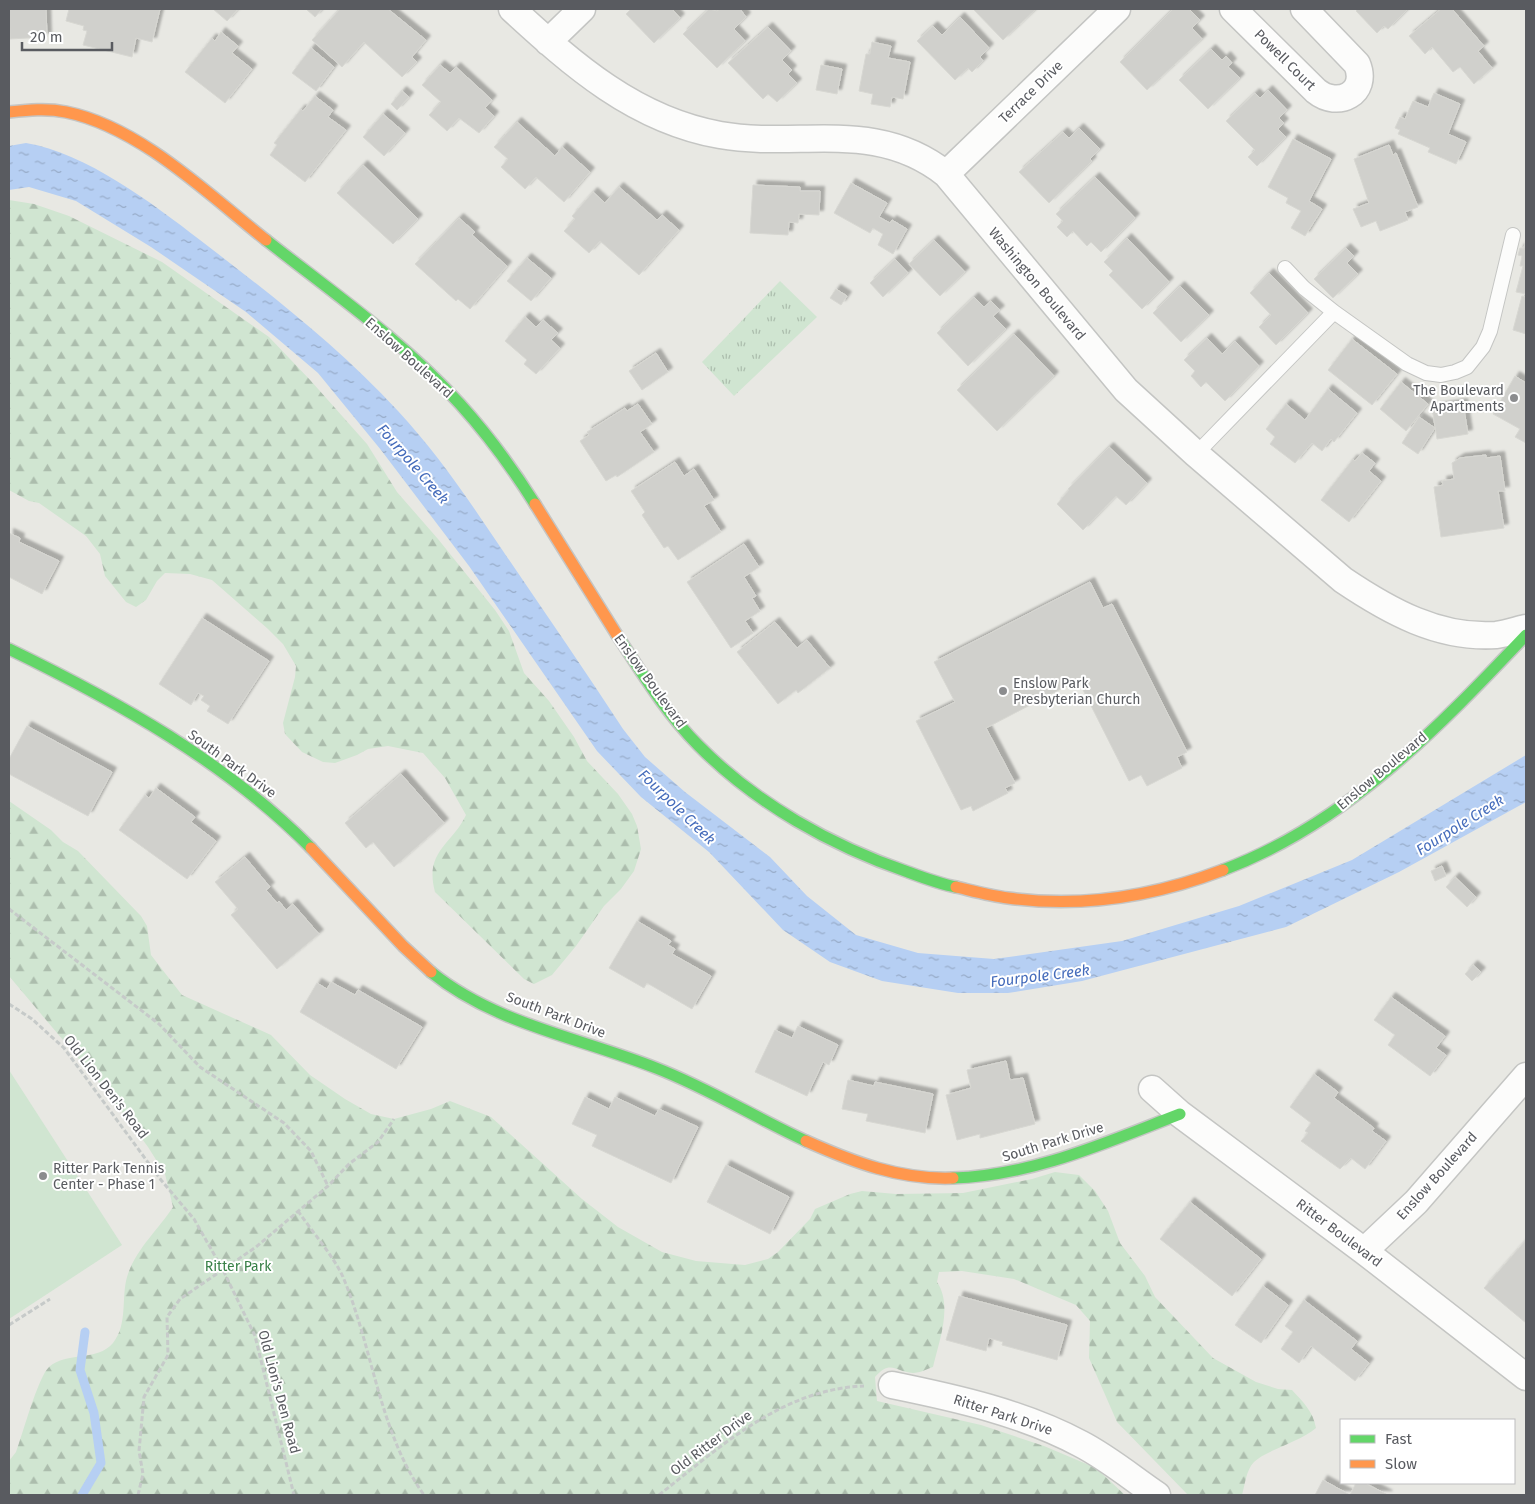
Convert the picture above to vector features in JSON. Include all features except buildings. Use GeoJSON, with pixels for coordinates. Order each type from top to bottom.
{"type":"FeatureCollection","features":[{"type":"Feature","properties":{"kind":"street","name":"Washington Boulevard"},"geometry":{"type":"LineString","coordinates":[[512,9],[592,79],[617,96],[653,115],[719,135],[756,138],[844,137],[876,141],[928,160],[946,174],[1126,390],[1196,454],[1343,580],[1394,611],[1429,626],[1464,635],[1498,635],[1526,628]]}},
{"type":"Feature","properties":{"kind":"street"},"geometry":{"type":"LineString","coordinates":[[548,42],[582,9]]}},
{"type":"Feature","properties":{"kind":"street","name":"Terrace Drive"},"geometry":{"type":"LineString","coordinates":[[946,174],[1117,9]]}},
{"type":"Feature","properties":{"kind":"street","name":"Powell Court"},"geometry":{"type":"LineString","coordinates":[[1234,9],[1323,97],[1343,99],[1352,93],[1359,83],[1361,72],[1358,64],[1304,9]]}},
{"type":"Feature","properties":{"kind":"street","name":"Enslow Boulevard"},"geometry":{"type":"LineString","coordinates":[[9,112],[23,109],[61,112],[96,121],[131,137],[177,169],[381,331],[428,371],[449,392],[498,452],[662,702],[697,744],[735,780],[776,808],[860,854],[908,873],[969,891],[1025,901],[1098,900],[1144,895],[1198,881],[1256,858],[1306,831],[1358,794],[1458,705],[1526,636]]}},
{"type":"Feature","properties":{"kind":"street","name":"South Park Drive"},"geometry":{"type":"LineString","coordinates":[[9,649],[118,706],[185,746],[230,777],[284,822],[335,872],[415,957],[449,985],[483,1003],[528,1022],[658,1068],[772,1126],[846,1158],[901,1175],[948,1178],[996,1175],[1044,1164],[1180,1114]]}},
{"type":"Feature","properties":{"kind":"street","name":"Enslow Boulevard"},"geometry":{"type":"LineString","coordinates":[[1364,1251],[1416,1202],[1526,1076]]}},
{"type":"Feature","properties":{"kind":"street","name":"Ritter Boulevard"},"geometry":{"type":"LineString","coordinates":[[1152,1089],[1180,1114],[1364,1251],[1526,1377]]}},
{"type":"Feature","properties":{"kind":"street","name":"Ritter Park Drive"},"geometry":{"type":"LineString","coordinates":[[892,1385],[939,1394],[1044,1426],[1082,1444],[1157,1495]]}},
{"type":"Feature","properties":{"kind":"lane"},"geometry":{"type":"LineString","coordinates":[[1285,268],[1304,288],[1334,312],[1407,364],[1426,373],[1441,375],[1461,370],[1477,357],[1490,332],[1513,235]]}},
{"type":"Feature","properties":{"kind":"lane"},"geometry":{"type":"LineString","coordinates":[[1196,454],[1334,312]]}},
{"type":"Feature","properties":{"kind":"path"},"geometry":{"type":"LineString","coordinates":[[9,909],[159,1024],[200,1067],[284,1124],[311,1151],[328,1186]]}},
{"type":"Feature","properties":{"kind":"path","name":"Old Lion Den's Road"},"geometry":{"type":"LineString","coordinates":[[9,1004],[32,1019],[64,1048],[161,1180],[194,1219],[223,1270]]}},
{"type":"Feature","properties":{"kind":"path"},"geometry":{"type":"LineString","coordinates":[[138,1495],[143,1474],[139,1451],[144,1397],[168,1355],[167,1317],[180,1299],[256,1247],[328,1186],[349,1164],[378,1142],[394,1119]]}},
{"type":"Feature","properties":{"kind":"path"},"geometry":{"type":"LineString","coordinates":[[298,1211],[342,1276],[374,1368],[390,1429],[414,1482],[424,1495]]}},
{"type":"Feature","properties":{"kind":"path","name":"Old Lion's Den Road"},"geometry":{"type":"LineString","coordinates":[[223,1270],[255,1336],[294,1495]]}},
{"type":"Feature","properties":{"kind":"path"},"geometry":{"type":"LineString","coordinates":[[9,1326],[50,1299]]}},
{"type":"Feature","properties":{"kind":"path","name":"Old Ritter Drive"},"geometry":{"type":"LineString","coordinates":[[659,1495],[731,1438],[801,1398],[848,1387],[892,1385]]}},
{"type":"Feature","properties":{"kind":"green space"},"geometry":{"type":"Polygon","coordinates":[[[9,200],[34,204],[69,216],[162,262],[269,337],[367,444],[397,492],[438,539],[495,610],[509,631],[524,673],[549,701],[574,737],[587,761],[618,794],[632,814],[637,826],[641,849],[634,871],[621,889],[604,906],[576,946],[552,975],[534,984],[524,979],[435,892],[433,867],[436,858],[466,815],[445,778],[423,753],[388,746],[368,749],[335,763],[323,762],[302,752],[285,734],[283,723],[296,666],[283,644],[268,629],[212,580],[190,574],[165,573],[157,581],[146,600],[136,607],[126,602],[105,576],[100,554],[86,536],[39,503],[29,501],[9,490],[9,200]]]}},
{"type":"Feature","properties":{"kind":"green space"},"geometry":{"type":"Polygon","coordinates":[[[780,281],[817,317],[734,396],[702,362],[780,281]]]}},
{"type":"Feature","properties":{"kind":"green space","name":"Ritter Park"},"geometry":{"type":"Polygon","coordinates":[[[9,801],[51,830],[63,842],[78,851],[141,916],[147,926],[151,955],[182,995],[271,1035],[310,1075],[371,1114],[394,1119],[431,1109],[450,1101],[491,1117],[582,1199],[618,1227],[662,1252],[696,1261],[745,1265],[768,1259],[778,1252],[810,1219],[815,1209],[862,1191],[896,1194],[963,1193],[1032,1179],[1055,1172],[1079,1175],[1095,1191],[1108,1211],[1120,1243],[1145,1276],[1155,1297],[1213,1358],[1256,1382],[1278,1389],[1292,1390],[1310,1412],[1316,1428],[1301,1438],[1266,1454],[1254,1462],[1247,1473],[1242,1495],[1188,1495],[1117,1422],[1089,1358],[1090,1321],[1076,1305],[1014,1279],[962,1271],[939,1272],[937,1282],[942,1291],[944,1313],[933,1367],[913,1373],[893,1368],[880,1372],[875,1377],[877,1401],[981,1425],[1044,1446],[1096,1468],[1125,1495],[9,1495],[9,1461],[16,1452],[35,1394],[45,1373],[56,1362],[99,1353],[113,1343],[121,1328],[125,1285],[131,1267],[141,1249],[173,1207],[165,1174],[148,1147],[111,1097],[9,976],[9,801]]]}},
{"type":"Feature","properties":{"kind":"green space","name":"Ritter Park Tennis Center - Phase 1"},"geometry":{"type":"Polygon","coordinates":[[[9,1070],[122,1245],[9,1319],[9,1070]]]}},
{"type":"Feature","properties":{"kind":"water","name":"Fourpole Creek"},"geometry":{"type":"Polygon","coordinates":[[[26,143],[72,157],[118,181],[226,260],[328,343],[352,365],[413,427],[440,461],[623,729],[645,757],[685,792],[770,857],[807,896],[856,935],[918,953],[994,959],[1122,941],[1239,906],[1352,860],[1526,755],[1526,802],[1399,872],[1286,927],[1082,981],[1008,993],[958,993],[882,981],[830,962],[783,930],[709,852],[641,797],[597,751],[469,566],[381,450],[318,373],[246,312],[151,247],[76,201],[29,187],[9,190],[9,146],[26,143]]]}},
{"type":"Feature","properties":{"kind":"waterway"},"geometry":{"type":"LineString","coordinates":[[82,1495],[101,1463],[94,1413],[80,1370],[85,1332]]}},
{"type":"Feature","properties":{"kind":"traffic: fast"},"geometry":{"type":"LineString","coordinates":[[266,240],[367,318],[438,381],[490,440],[535,504]]}},
{"type":"Feature","properties":{"kind":"traffic: fast"},"geometry":{"type":"LineString","coordinates":[[617,635],[655,692],[686,733],[745,786],[796,821],[823,836],[880,861],[938,883],[956,887]]}},
{"type":"Feature","properties":{"kind":"traffic: fast"},"geometry":{"type":"LineString","coordinates":[[1223,870],[1268,851],[1310,827],[1350,800],[1424,738],[1526,635]]}},
{"type":"Feature","properties":{"kind":"traffic: fast"},"geometry":{"type":"LineString","coordinates":[[9,649],[90,690],[169,736],[243,788],[311,848]]}},
{"type":"Feature","properties":{"kind":"traffic: fast"},"geometry":{"type":"LineString","coordinates":[[431,972],[456,990],[483,1005],[539,1028],[656,1068],[713,1094],[806,1141]]}},
{"type":"Feature","properties":{"kind":"traffic: fast"},"geometry":{"type":"LineString","coordinates":[[953,1178],[1012,1171],[1069,1156],[1180,1114]]}},
{"type":"Feature","properties":{"kind":"traffic: slow"},"geometry":{"type":"LineString","coordinates":[[9,112],[30,110],[66,112],[93,120],[120,132],[172,164],[266,240]]}},
{"type":"Feature","properties":{"kind":"traffic: slow"},"geometry":{"type":"LineString","coordinates":[[535,504],[617,635]]}},
{"type":"Feature","properties":{"kind":"traffic: slow"},"geometry":{"type":"LineString","coordinates":[[311,848],[403,946],[431,972]]}},
{"type":"Feature","properties":{"kind":"traffic: slow"},"geometry":{"type":"LineString","coordinates":[[956,887],[989,895],[1035,901],[1090,900],[1117,898],[1171,887],[1223,870]]}},
{"type":"Feature","properties":{"kind":"traffic: slow"},"geometry":{"type":"LineString","coordinates":[[806,1141],[841,1156],[896,1173],[933,1178],[953,1178]]}},
{"type":"Feature","properties":{"kind":"place","name":"The Boulevard Apartments"},"geometry":{"type":"Point","coordinates":[1514,398]}},
{"type":"Feature","properties":{"kind":"place","name":"Enslow Park Presbyterian Church"},"geometry":{"type":"Point","coordinates":[1003,691]}},
{"type":"Feature","properties":{"kind":"place","name":"Ritter Park Tennis Center - Phase 1"},"geometry":{"type":"Point","coordinates":[43,1176]}}]}
